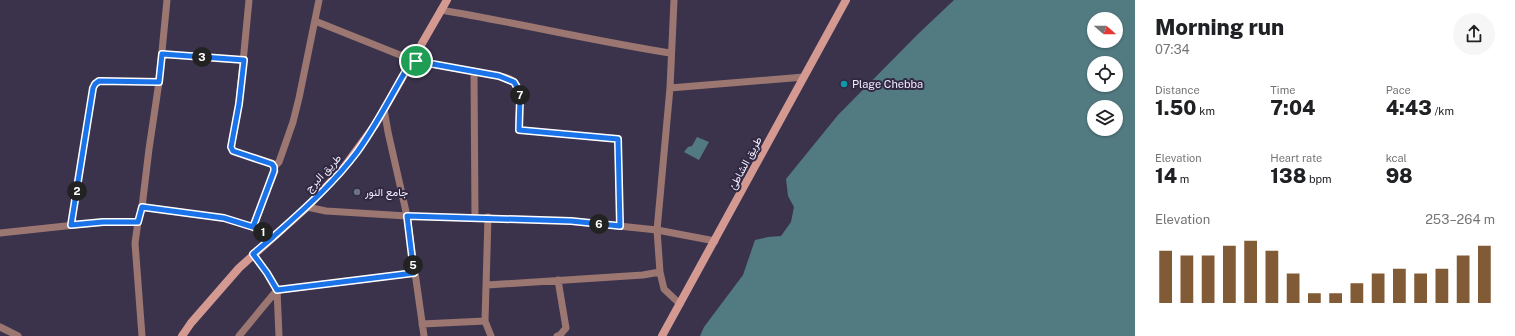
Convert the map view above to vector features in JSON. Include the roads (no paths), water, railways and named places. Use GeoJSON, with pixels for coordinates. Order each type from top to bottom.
{"type":"FeatureCollection","features":[{"type":"Feature","properties":{"kind":"street"},"geometry":{"type":"LineString","coordinates":[[142,336],[136,244],[159,82],[167,0]]}},
{"type":"Feature","properties":{"kind":"street"},"geometry":{"type":"LineString","coordinates":[[249,0],[239,104],[231,147],[233,151],[268,162],[274,167]]}},
{"type":"Feature","properties":{"kind":"street"},"geometry":{"type":"LineString","coordinates":[[253,227],[274,171],[274,167],[279,162],[293,122],[302,87],[319,0]]}},
{"type":"Feature","properties":{"kind":"street","name":"طريق البرج"},"geometry":{"type":"LineString","coordinates":[[182,336],[227,281],[253,254],[307,207],[338,175],[356,152],[384,108],[447,0]]}},
{"type":"Feature","properties":{"kind":"street"},"geometry":{"type":"LineString","coordinates":[[674,0],[670,53],[670,88],[657,230],[660,272],[664,289],[680,304]]}},
{"type":"Feature","properties":{"kind":"street","name":"طريق الشاطئ"},"geometry":{"type":"LineString","coordinates":[[662,336],[846,0]]}},
{"type":"Feature","properties":{"kind":"street"},"geometry":{"type":"LineString","coordinates":[[441,10],[528,26],[621,46],[670,53]]}},
{"type":"Feature","properties":{"kind":"street"},"geometry":{"type":"LineString","coordinates":[[315,21],[412,60],[499,76],[514,82],[518,89],[520,98],[519,130],[618,139],[620,226]]}},
{"type":"Feature","properties":{"kind":"street"},"geometry":{"type":"LineString","coordinates":[[162,54],[244,60]]}},
{"type":"Feature","properties":{"kind":"street"},"geometry":{"type":"LineString","coordinates":[[474,72],[475,217]]}},
{"type":"Feature","properties":{"kind":"street"},"geometry":{"type":"LineString","coordinates":[[670,88],[804,77]]}},
{"type":"Feature","properties":{"kind":"street"},"geometry":{"type":"LineString","coordinates":[[71,225],[93,88],[95,84],[99,81],[159,82]]}},
{"type":"Feature","properties":{"kind":"street"},"geometry":{"type":"LineString","coordinates":[[384,108],[407,216],[424,336]]}},
{"type":"Feature","properties":{"kind":"street"},"geometry":{"type":"LineString","coordinates":[[142,207],[224,218],[253,227],[273,237]]}},
{"type":"Feature","properties":{"kind":"street"},"geometry":{"type":"LineString","coordinates":[[307,207],[326,211],[407,216],[488,217],[571,221],[657,230],[715,241]]}},
{"type":"Feature","properties":{"kind":"street"},"geometry":{"type":"LineString","coordinates":[[488,217],[486,321],[491,336]]}},
{"type":"Feature","properties":{"kind":"street"},"geometry":{"type":"LineString","coordinates":[[0,233],[103,222],[138,222]]}},
{"type":"Feature","properties":{"kind":"street"},"geometry":{"type":"LineString","coordinates":[[253,254],[277,290],[280,336]]}},
{"type":"Feature","properties":{"kind":"street"},"geometry":{"type":"LineString","coordinates":[[487,284],[643,275],[660,272]]}},
{"type":"Feature","properties":{"kind":"street"},"geometry":{"type":"LineString","coordinates":[[239,336],[277,290],[414,273]]}},
{"type":"Feature","properties":{"kind":"street"},"geometry":{"type":"LineString","coordinates":[[557,336],[560,335],[566,328],[558,280]]}},
{"type":"Feature","properties":{"kind":"street"},"geometry":{"type":"LineString","coordinates":[[422,324],[486,321]]}},
{"type":"Feature","properties":{"kind":"street"},"geometry":{"type":"LineString","coordinates":[[0,327],[18,336]]}},
{"type":"Feature","properties":{"kind":"place","name":"Plage Chebba"},"geometry":{"type":"Point","coordinates":[844,84]}},
{"type":"Feature","properties":{"kind":"place","name":"جامع النور"},"geometry":{"type":"Point","coordinates":[357,192]}}]}
